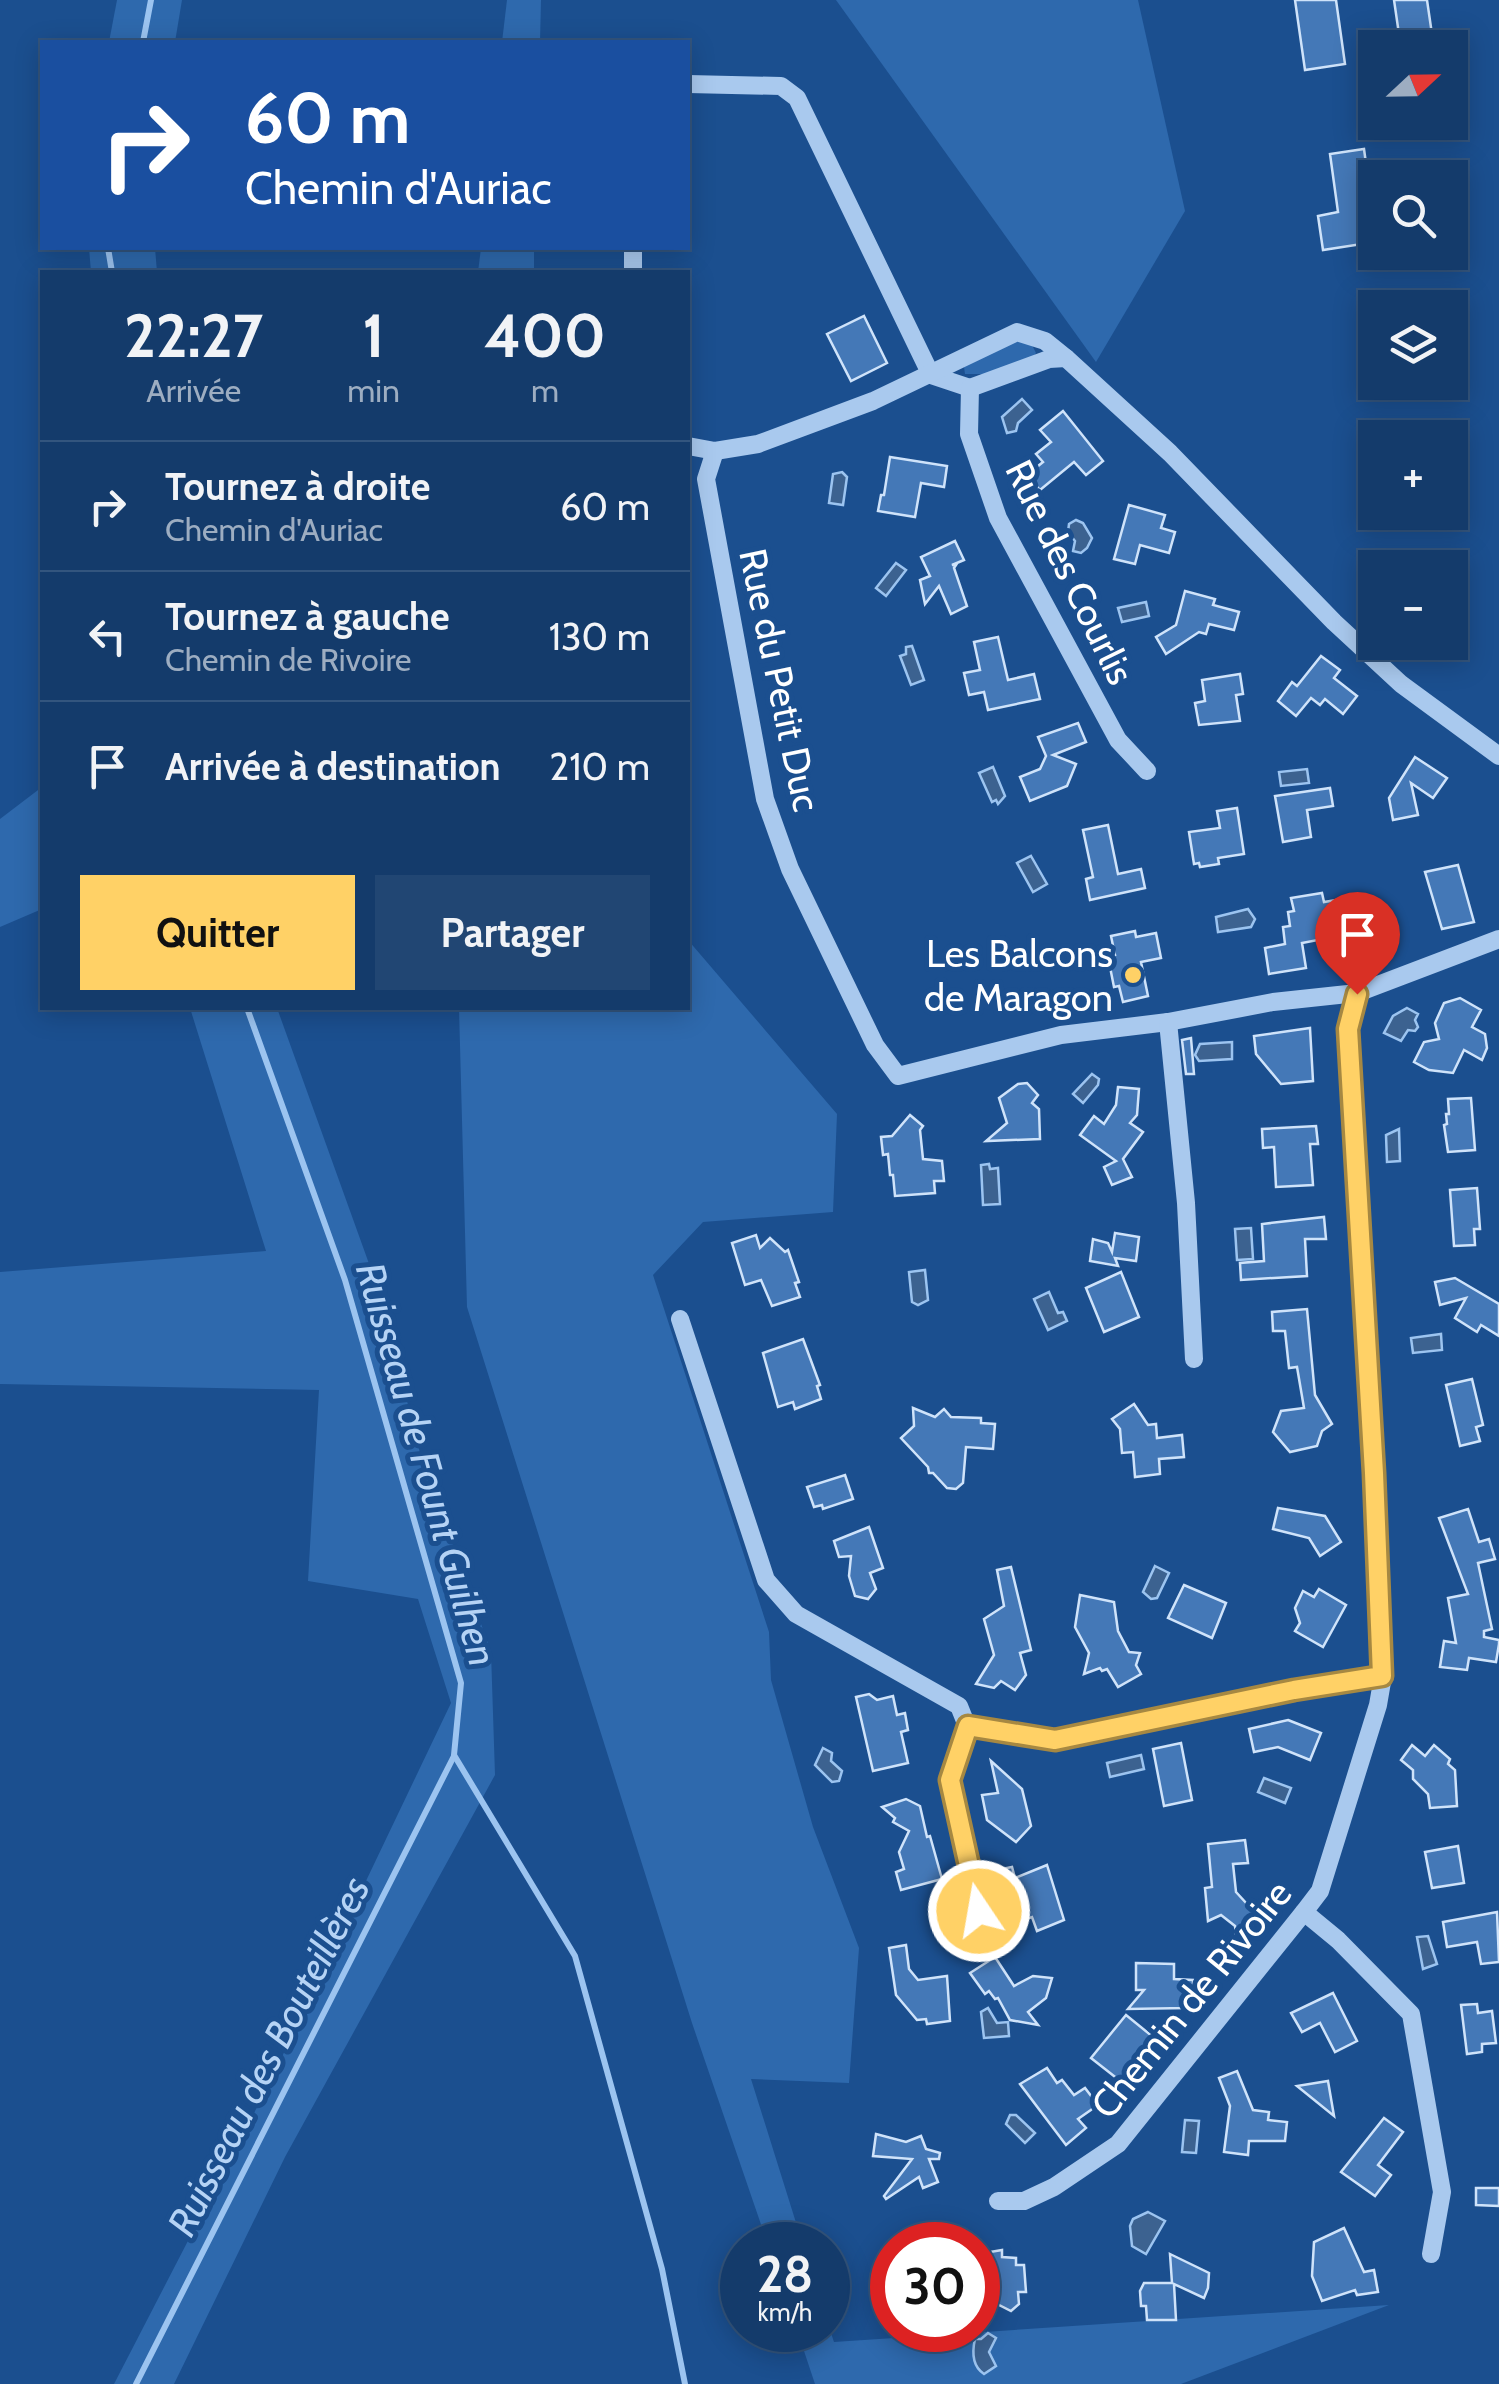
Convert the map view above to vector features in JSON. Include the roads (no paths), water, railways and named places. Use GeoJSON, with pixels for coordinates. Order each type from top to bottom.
{"type":"FeatureCollection","features":[{"type":"Feature","properties":{"kind":"street"},"geometry":{"type":"LineString","coordinates":[[690,84],[781,86],[797,98],[930,374],[970,388],[1049,360],[1066,358]]}},
{"type":"Feature","properties":{"kind":"street"},"geometry":{"type":"LineString","coordinates":[[690,446],[715,451],[758,444],[873,401],[1017,332],[1045,342],[1170,452],[1334,622],[1400,684],[1499,756]]}},
{"type":"Feature","properties":{"kind":"street","name":"Rue des Courlis"},"geometry":{"type":"LineString","coordinates":[[970,388],[969,434],[998,518],[1118,740],[1147,771]]}},
{"type":"Feature","properties":{"kind":"street","name":"Rue du Petit Duc"},"geometry":{"type":"LineString","coordinates":[[715,451],[697,477],[766,799],[790,869],[875,1045],[898,1076],[1061,1035],[1168,1022]]}},
{"type":"Feature","properties":{"kind":"street"},"geometry":{"type":"LineString","coordinates":[[1194,1359],[1186,1203],[1168,1022],[1273,1002],[1357,994],[1499,938]]}},
{"type":"Feature","properties":{"kind":"street","name":"Chemin de Rivoire"},"geometry":{"type":"LineString","coordinates":[[998,2201],[1024,2201],[1054,2187],[1118,2144],[1304,1912],[1320,1890],[1378,1704],[1382,1676],[1374,1473],[1348,1029],[1357,994]]}},
{"type":"Feature","properties":{"kind":"street"},"geometry":{"type":"LineString","coordinates":[[680,1319],[766,1580],[796,1614],[959,1706],[968,1726],[950,1780],[979,1911],[964,1932]]}},
{"type":"Feature","properties":{"kind":"street"},"geometry":{"type":"LineString","coordinates":[[968,1726],[1055,1740],[1294,1690],[1382,1676]]}},
{"type":"Feature","properties":{"kind":"street"},"geometry":{"type":"LineString","coordinates":[[1304,1912],[1338,1940],[1411,2014],[1442,2192],[1431,2254]]}},
{"type":"Feature","properties":{"kind":"waterway","name":"Ruisseau de Fount Guilhen"},"geometry":{"type":"LineString","coordinates":[[143,40],[151,0]]}},
{"type":"Feature","properties":{"kind":"waterway","name":"Ruisseau de Fount Guilhen"},"geometry":{"type":"LineString","coordinates":[[108,250],[112,270]]}},
{"type":"Feature","properties":{"kind":"waterway","name":"Ruisseau de Fount Guilhen"},"geometry":{"type":"LineString","coordinates":[[248,1010],[345,1280],[461,1683],[454,1755],[575,1956],[662,2269],[685,2384]]}},
{"type":"Feature","properties":{"kind":"waterway","name":"Ruisseau des Bouteillères"},"geometry":{"type":"LineString","coordinates":[[136,2384],[454,1756]]}},
{"type":"Feature","properties":{"kind":"place","name":"Les Balcons de Maragon"},"geometry":{"type":"Point","coordinates":[1133,975]}}]}
